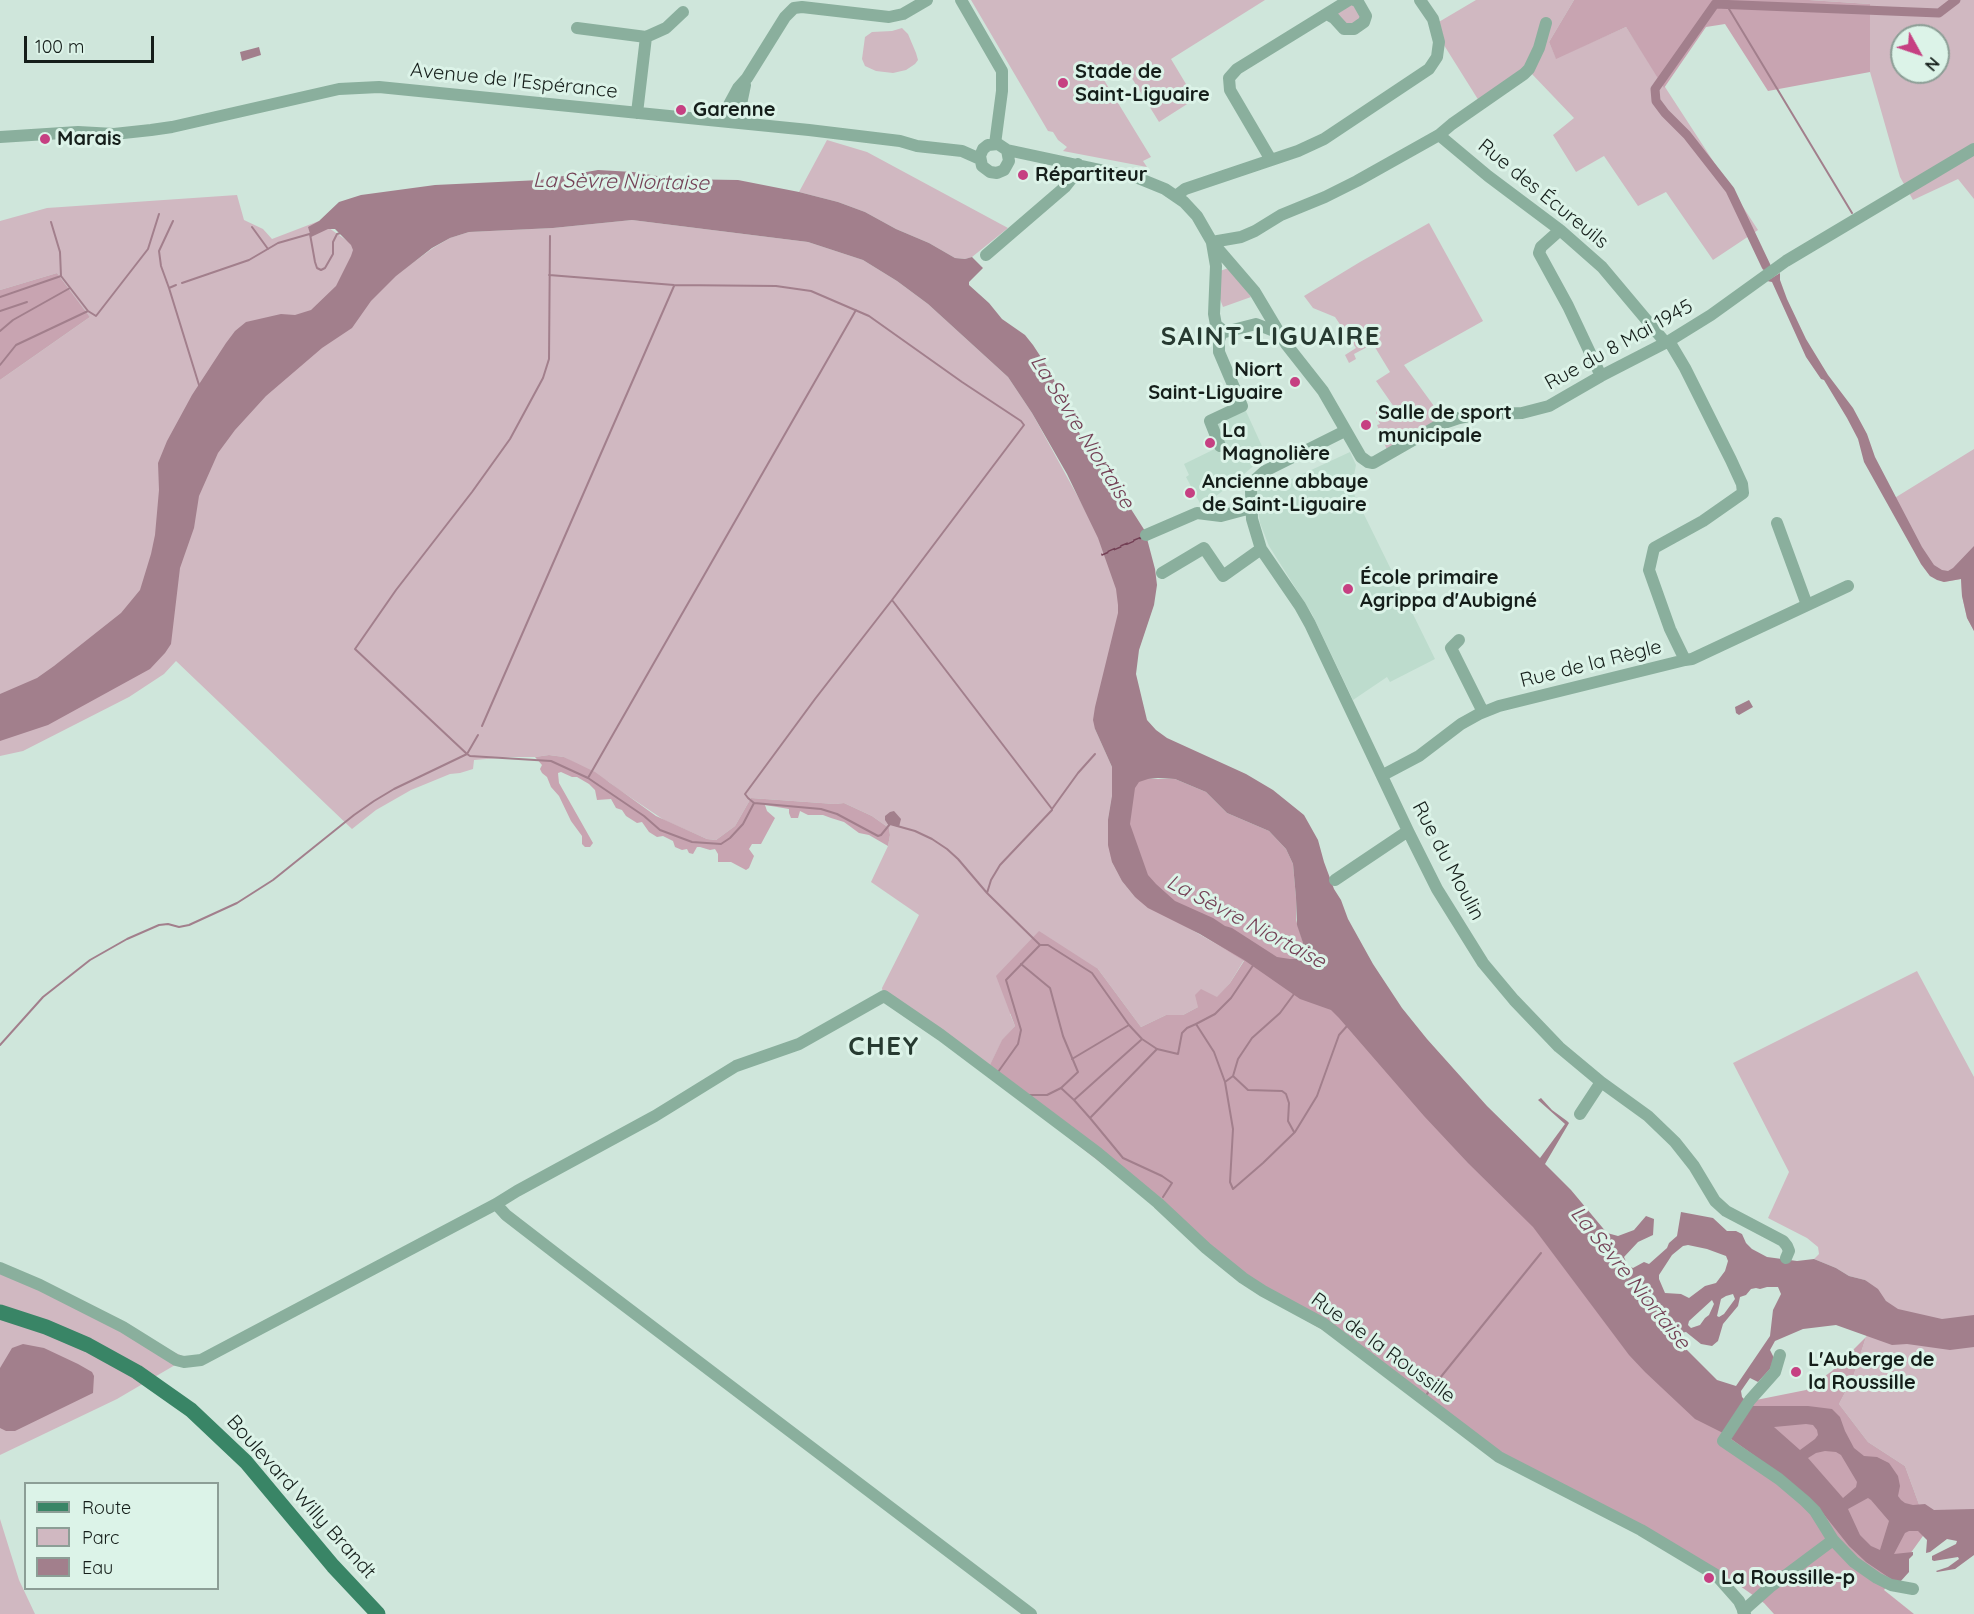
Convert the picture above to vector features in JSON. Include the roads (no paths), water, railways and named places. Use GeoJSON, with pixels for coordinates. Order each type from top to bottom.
{"type":"FeatureCollection","features":[{"type":"Feature","properties":{"kind":"main road","name":"Boulevard Willy Brandt"},"geometry":{"type":"LineString","coordinates":[[0,1312],[46,1327],[88,1345],[137,1372],[184,1405],[214,1430],[246,1462],[333,1566],[378,1614]]}},
{"type":"Feature","properties":{"kind":"street"},"geometry":{"type":"LineString","coordinates":[[724,121],[725,111],[738,88],[747,78],[785,17],[794,8],[889,17],[903,14],[927,0]]}},
{"type":"Feature","properties":{"kind":"street"},"geometry":{"type":"LineString","coordinates":[[961,0],[1002,71],[1002,91],[990,145]]}},
{"type":"Feature","properties":{"kind":"street"},"geometry":{"type":"LineString","coordinates":[[1271,160],[1230,90],[1229,78],[1237,69],[1349,0]]}},
{"type":"Feature","properties":{"kind":"street"},"geometry":{"type":"LineString","coordinates":[[1327,14],[1344,29],[1354,29],[1364,22],[1366,16],[1354,0]]}},
{"type":"Feature","properties":{"kind":"street"},"geometry":{"type":"LineString","coordinates":[[1176,196],[1185,189],[1271,160],[1324,139],[1429,69],[1437,57],[1439,42],[1435,25],[1420,0]]}},
{"type":"Feature","properties":{"kind":"street"},"geometry":{"type":"LineString","coordinates":[[577,28],[646,37],[666,28],[683,12]]}},
{"type":"Feature","properties":{"kind":"street","name":"Rue des Écureuils"},"geometry":{"type":"LineString","coordinates":[[1212,242],[1241,237],[1255,231],[1281,215],[1357,181],[1438,135],[1529,69],[1539,48],[1546,23]]}},
{"type":"Feature","properties":{"kind":"street"},"geometry":{"type":"LineString","coordinates":[[637,113],[646,37]]}},
{"type":"Feature","properties":{"kind":"street"},"geometry":{"type":"LineString","coordinates":[[746,123],[740,109],[747,78]]}},
{"type":"Feature","properties":{"kind":"street","name":"Avenue de l'Espérance"},"geometry":{"type":"LineString","coordinates":[[0,137],[78,132],[102,128],[128,132],[172,127],[339,89],[362,87],[746,123],[900,141],[917,146],[962,151],[980,159]]}},
{"type":"Feature","properties":{"kind":"street","name":"Rue des Écureuils"},"geometry":{"type":"LineString","coordinates":[[1438,135],[1560,230],[1610,275],[1627,298],[1667,341]]}},
{"type":"Feature","properties":{"kind":"street","name":"Avenue de l'Espérance"},"geometry":{"type":"LineString","coordinates":[[900,141],[905,139],[990,145]]}},
{"type":"Feature","properties":{"kind":"street"},"geometry":{"type":"LineString","coordinates":[[1006,167],[1009,157],[1001,145],[990,145],[981,152],[980,159],[984,169],[990,172],[1000,172],[1014,163],[1038,157]]}},
{"type":"Feature","properties":{"kind":"street","name":"Rue du 8 Mai 1945"},"geometry":{"type":"LineString","coordinates":[[1212,242],[1255,292],[1279,333],[1323,391],[1360,457],[1373,463],[1447,422],[1468,416],[1540,410],[1559,401],[1711,315],[1786,261],[1974,148]]}},
{"type":"Feature","properties":{"kind":"street"},"geometry":{"type":"LineString","coordinates":[[1006,150],[1138,178],[1176,196],[1197,216],[1212,242],[1216,266],[1214,319],[1216,326],[1228,332],[1256,324],[1264,319],[1266,310]]}},
{"type":"Feature","properties":{"kind":"street"},"geometry":{"type":"LineString","coordinates":[[986,255],[1065,187],[1076,173],[1078,164]]}},
{"type":"Feature","properties":{"kind":"street"},"geometry":{"type":"LineString","coordinates":[[1560,230],[1541,247],[1539,253],[1568,306],[1600,376]]}},
{"type":"Feature","properties":{"kind":"street"},"geometry":{"type":"LineString","coordinates":[[1216,266],[1223,260],[1230,261]]}},
{"type":"Feature","properties":{"kind":"street"},"geometry":{"type":"LineString","coordinates":[[1256,324],[1279,333]]}},
{"type":"Feature","properties":{"kind":"street"},"geometry":{"type":"LineString","coordinates":[[1220,446],[1210,421],[1242,406],[1219,352],[1222,331]]}},
{"type":"Feature","properties":{"kind":"street","name":"Rue de la Règle"},"geometry":{"type":"LineString","coordinates":[[1383,775],[1419,756],[1461,724],[1483,712],[1499,706],[1685,660],[1670,629],[1649,570],[1654,548],[1703,521],[1743,493],[1742,484],[1731,460],[1685,368],[1667,341]]}},
{"type":"Feature","properties":{"kind":"street","name":"Rue du Moulin"},"geometry":{"type":"LineString","coordinates":[[1346,431],[1265,471],[1254,481],[1252,519],[1261,549],[1310,624],[1437,890],[1495,979],[1559,1047],[1601,1082],[1648,1116],[1680,1148],[1715,1201],[1726,1211],[1783,1241],[1789,1251],[1786,1258]]}},
{"type":"Feature","properties":{"kind":"street"},"geometry":{"type":"LineString","coordinates":[[1146,534],[1197,513],[1221,516],[1251,508]]}},
{"type":"Feature","properties":{"kind":"street"},"geometry":{"type":"LineString","coordinates":[[1777,523],[1807,604]]}},
{"type":"Feature","properties":{"kind":"street"},"geometry":{"type":"LineString","coordinates":[[1162,573],[1204,549],[1223,576],[1261,549]]}},
{"type":"Feature","properties":{"kind":"street"},"geometry":{"type":"LineString","coordinates":[[1685,660],[1692,659],[1848,586]]}},
{"type":"Feature","properties":{"kind":"street"},"geometry":{"type":"LineString","coordinates":[[1459,640],[1450,648],[1483,712]]}},
{"type":"Feature","properties":{"kind":"street"},"geometry":{"type":"LineString","coordinates":[[1335,880],[1408,831]]}},
{"type":"Feature","properties":{"kind":"street","name":"Rue de la Roussille"},"geometry":{"type":"LineString","coordinates":[[496,1204],[655,1116],[736,1066],[799,1044],[884,996],[984,1067],[1098,1153],[1243,1278],[1324,1324],[1499,1457],[1641,1530],[1716,1575],[1739,1601],[1744,1612]]}},
{"type":"Feature","properties":{"kind":"street"},"geometry":{"type":"LineString","coordinates":[[1580,1114],[1601,1082]]}},
{"type":"Feature","properties":{"kind":"street"},"geometry":{"type":"LineString","coordinates":[[0,1269],[40,1285],[123,1327],[176,1360],[193,1362],[214,1354],[496,1204],[506,1215],[563,1260],[1031,1614]]}},
{"type":"Feature","properties":{"kind":"street"},"geometry":{"type":"LineString","coordinates":[[1780,1354],[1775,1372],[1750,1400],[1723,1441],[1779,1479],[1815,1511],[1833,1540],[1854,1562],[1891,1585],[1913,1589]]}},
{"type":"Feature","properties":{"kind":"street"},"geometry":{"type":"LineString","coordinates":[[1744,1612],[1770,1587],[1833,1540]]}},
{"type":"Feature","properties":{"kind":"water"},"geometry":{"type":"Polygon","coordinates":[[[259,47],[261,55],[242,61],[240,52],[259,47]]]}},
{"type":"Feature","properties":{"kind":"water","name":"La Sèvre Niortaise"},"geometry":{"type":"Polygon","coordinates":[[[598,170],[633,172],[675,179],[738,180],[838,202],[865,212],[955,258],[972,257],[983,268],[969,282],[969,285],[989,303],[1002,319],[1025,335],[1033,345],[1052,374],[1058,391],[1085,444],[1103,473],[1115,484],[1145,531],[1157,585],[1154,605],[1139,650],[1136,674],[1147,720],[1167,738],[1246,774],[1273,790],[1304,815],[1318,840],[1334,889],[1348,919],[1373,964],[1402,1008],[1427,1039],[1487,1106],[1540,1158],[1565,1124],[1538,1100],[1541,1098],[1569,1123],[1545,1164],[1571,1190],[1607,1233],[1618,1236],[1634,1230],[1646,1216],[1654,1219],[1653,1235],[1638,1242],[1624,1257],[1628,1266],[1633,1268],[1644,1262],[1649,1264],[1667,1248],[1677,1236],[1681,1212],[1713,1218],[1727,1231],[1742,1234],[1752,1249],[1767,1257],[1797,1261],[1814,1259],[1849,1276],[1865,1280],[1878,1289],[1886,1301],[1898,1309],[1942,1319],[1974,1315],[1974,1347],[1950,1350],[1907,1344],[1892,1345],[1836,1325],[1803,1329],[1775,1341],[1770,1350],[1774,1358],[1770,1369],[1758,1382],[1750,1378],[1741,1391],[1742,1397],[1751,1406],[1808,1406],[1832,1409],[1840,1417],[1854,1448],[1864,1456],[1877,1457],[1889,1463],[1898,1476],[1900,1486],[1898,1496],[1905,1503],[1925,1504],[1934,1510],[1974,1509],[1974,1555],[1955,1569],[1937,1572],[1959,1559],[1958,1557],[1934,1561],[1932,1556],[1956,1544],[1957,1541],[1947,1539],[1926,1553],[1927,1540],[1918,1531],[1909,1531],[1905,1533],[1894,1554],[1913,1552],[1909,1559],[1909,1572],[1900,1582],[1894,1581],[1866,1562],[1849,1546],[1818,1507],[1783,1476],[1723,1433],[1695,1419],[1645,1372],[1629,1355],[1533,1227],[1424,1116],[1331,1010],[1300,999],[1244,960],[1200,934],[1148,908],[1135,897],[1122,881],[1112,862],[1108,845],[1108,820],[1112,796],[1112,767],[1093,720],[1118,613],[1116,589],[1098,538],[1067,474],[1008,377],[928,304],[863,260],[808,242],[632,220],[553,228],[469,232],[450,238],[432,248],[396,276],[371,301],[352,328],[322,348],[266,396],[235,430],[218,453],[199,496],[194,528],[180,568],[171,644],[165,653],[150,669],[48,725],[0,741],[0,694],[37,678],[54,666],[121,613],[140,590],[155,535],[159,490],[158,463],[192,395],[226,343],[246,322],[281,314],[295,315],[311,310],[336,286],[351,256],[353,250],[351,245],[335,229],[328,229],[311,237],[308,227],[319,221],[339,202],[361,195],[435,185],[540,180],[598,170]],[[1158,778],[1139,782],[1135,788],[1130,824],[1148,875],[1156,884],[1175,901],[1232,928],[1277,957],[1308,958],[1297,925],[1293,864],[1286,849],[1269,831],[1227,813],[1206,792],[1175,779],[1158,778]],[[1688,1245],[1683,1246],[1672,1255],[1659,1275],[1659,1279],[1665,1293],[1681,1294],[1689,1298],[1705,1286],[1716,1283],[1725,1271],[1728,1261],[1726,1256],[1688,1245]],[[1778,1287],[1756,1288],[1740,1297],[1738,1306],[1723,1324],[1718,1341],[1712,1346],[1701,1344],[1686,1332],[1673,1336],[1717,1380],[1736,1386],[1770,1336],[1773,1310],[1781,1294],[1778,1287]],[[1733,1294],[1721,1299],[1717,1316],[1719,1317],[1735,1299],[1733,1294]],[[1712,1300],[1689,1321],[1688,1325],[1691,1328],[1700,1325],[1709,1315],[1714,1304],[1712,1300]],[[1813,1425],[1774,1427],[1800,1450],[1818,1435],[1813,1425]],[[1825,1451],[1808,1458],[1843,1498],[1856,1487],[1857,1482],[1841,1455],[1825,1451]],[[1868,1498],[1848,1509],[1860,1535],[1871,1546],[1880,1550],[1889,1521],[1868,1498]]]}},
{"type":"Feature","properties":{"kind":"water"},"geometry":{"type":"Polygon","coordinates":[[[1780,273],[1780,280],[1787,299],[1806,339],[1828,375],[1853,408],[1867,434],[1875,457],[1922,547],[1934,565],[1948,571],[1974,546],[1974,631],[1967,618],[1961,579],[1944,582],[1937,580],[1930,576],[1921,564],[1864,462],[1858,439],[1847,418],[1824,380],[1806,357],[1772,282],[1767,281],[1780,273]]]}},
{"type":"Feature","properties":{"kind":"water"},"geometry":{"type":"Polygon","coordinates":[[[1749,700],[1753,707],[1739,715],[1736,713],[1735,707],[1749,700]]]}},
{"type":"Feature","properties":{"kind":"water"},"geometry":{"type":"Polygon","coordinates":[[[894,811],[901,819],[899,827],[890,824],[889,826],[885,820],[885,816],[894,811]]]}},
{"type":"Feature","properties":{"kind":"water"},"geometry":{"type":"Polygon","coordinates":[[[23,1344],[44,1348],[92,1372],[94,1376],[93,1393],[15,1431],[6,1431],[0,1428],[0,1368],[12,1348],[23,1344]]]}},
{"type":"Feature","properties":{"kind":"waterway"},"geometry":{"type":"LineString","coordinates":[[1715,4],[1939,13],[1956,0]]}},
{"type":"Feature","properties":{"kind":"waterway"},"geometry":{"type":"LineString","coordinates":[[1715,4],[1655,89],[1656,101],[1687,135],[1730,190],[1766,266]]}},
{"type":"Feature","properties":{"kind":"waterway"},"geometry":{"type":"LineString","coordinates":[[1726,4],[1852,213]]}},
{"type":"Feature","properties":{"kind":"waterway"},"geometry":{"type":"LineString","coordinates":[[0,365],[16,345],[88,311],[96,316],[148,249],[159,214]]}},
{"type":"Feature","properties":{"kind":"waterway"},"geometry":{"type":"LineString","coordinates":[[173,221],[159,251],[161,266],[169,288],[176,285]]}},
{"type":"Feature","properties":{"kind":"waterway"},"geometry":{"type":"LineString","coordinates":[[51,222],[60,252],[61,276]]}},
{"type":"Feature","properties":{"kind":"waterway"},"geometry":{"type":"LineString","coordinates":[[252,227],[268,249]]}},
{"type":"Feature","properties":{"kind":"waterway"},"geometry":{"type":"LineString","coordinates":[[182,283],[249,260],[278,243],[313,233]]}},
{"type":"Feature","properties":{"kind":"waterway"},"geometry":{"type":"LineString","coordinates":[[310,234],[315,262],[317,268],[321,270],[325,268],[333,254],[333,242],[337,234],[341,233]]}},
{"type":"Feature","properties":{"kind":"waterway"},"geometry":{"type":"LineString","coordinates":[[0,1045],[43,997],[90,960],[127,939],[159,925],[168,924],[179,927],[189,925],[237,903],[273,880],[374,801],[467,754],[355,649],[396,590],[510,439],[543,378],[549,359],[550,236]]}},
{"type":"Feature","properties":{"kind":"waterway"},"geometry":{"type":"LineString","coordinates":[[549,275],[674,285],[776,286],[811,291],[869,316],[1021,421],[1024,425],[892,600],[1052,809],[1095,754]]}},
{"type":"Feature","properties":{"kind":"waterway"},"geometry":{"type":"LineString","coordinates":[[0,297],[61,276],[88,311]]}},
{"type":"Feature","properties":{"kind":"waterway"},"geometry":{"type":"LineString","coordinates":[[482,726],[674,286]]}},
{"type":"Feature","properties":{"kind":"waterway"},"geometry":{"type":"LineString","coordinates":[[0,331],[13,320],[70,288]]}},
{"type":"Feature","properties":{"kind":"waterway"},"geometry":{"type":"LineString","coordinates":[[169,288],[199,385]]}},
{"type":"Feature","properties":{"kind":"waterway"},"geometry":{"type":"LineString","coordinates":[[0,311],[27,302]]}},
{"type":"Feature","properties":{"kind":"waterway"},"geometry":{"type":"LineString","coordinates":[[588,778],[856,310]]}},
{"type":"Feature","properties":{"kind":"waterway"},"geometry":{"type":"LineString","coordinates":[[892,600],[745,794],[748,798],[754,803],[821,809],[837,814],[878,836],[890,824],[915,831],[947,849],[987,893],[991,880],[1000,865],[1052,810]]}},
{"type":"Feature","properties":{"kind":"waterway"},"geometry":{"type":"LineString","coordinates":[[478,735],[467,754],[470,756],[551,761],[588,778],[644,816],[660,830],[692,842],[721,844],[743,824],[754,803]]}},
{"type":"Feature","properties":{"kind":"waterway"},"geometry":{"type":"LineString","coordinates":[[987,893],[1040,945],[1006,980],[1021,1030],[1018,1044],[998,1072]]}},
{"type":"Feature","properties":{"kind":"waterway"},"geometry":{"type":"LineString","coordinates":[[1040,945],[1048,945],[1092,973],[1129,1025],[1142,1039],[1157,1049],[1178,1054],[1182,1033],[1196,1024],[1214,1052],[1225,1082],[1233,1129],[1230,1182],[1233,1189],[1295,1132],[1317,1096],[1339,1035],[1347,1026]]}},
{"type":"Feature","properties":{"kind":"waterway"},"geometry":{"type":"LineString","coordinates":[[1021,964],[1050,988],[1063,1036],[1078,1072],[1061,1088],[1047,1095],[1029,1095]]}},
{"type":"Feature","properties":{"kind":"waterway"},"geometry":{"type":"LineString","coordinates":[[1196,1024],[1215,1014],[1231,998],[1254,964]]}},
{"type":"Feature","properties":{"kind":"waterway"},"geometry":{"type":"LineString","coordinates":[[1225,1082],[1233,1076],[1238,1059],[1252,1038],[1280,1013],[1294,994]]}},
{"type":"Feature","properties":{"kind":"waterway"},"geometry":{"type":"LineString","coordinates":[[1072,1059],[1129,1025]]}},
{"type":"Feature","properties":{"kind":"waterway"},"geometry":{"type":"LineString","coordinates":[[1061,1088],[1074,1100],[1141,1040]]}},
{"type":"Feature","properties":{"kind":"waterway"},"geometry":{"type":"LineString","coordinates":[[1074,1100],[1090,1118],[1157,1049]]}},
{"type":"Feature","properties":{"kind":"waterway"},"geometry":{"type":"LineString","coordinates":[[1233,1076],[1248,1090],[1282,1091],[1286,1094],[1289,1103],[1288,1121],[1294,1132]]}},
{"type":"Feature","properties":{"kind":"waterway"},"geometry":{"type":"LineString","coordinates":[[1090,1118],[1123,1158],[1172,1183],[1163,1197]]}},
{"type":"Feature","properties":{"kind":"waterway"},"geometry":{"type":"LineString","coordinates":[[1427,1394],[1541,1253]]}},
{"type":"Feature","properties":{"kind":"place","name":"Stade de Saint-Liguaire"},"geometry":{"type":"Point","coordinates":[1063,83]}},
{"type":"Feature","properties":{"kind":"place","name":"Garenne"},"geometry":{"type":"Point","coordinates":[681,110]}},
{"type":"Feature","properties":{"kind":"place","name":"Marais"},"geometry":{"type":"Point","coordinates":[45,139]}},
{"type":"Feature","properties":{"kind":"place","name":"Répartiteur"},"geometry":{"type":"Point","coordinates":[1023,175]}},
{"type":"Feature","properties":{"kind":"place","name":"Niort Saint-Liguaire"},"geometry":{"type":"Point","coordinates":[1295,382]}},
{"type":"Feature","properties":{"kind":"place","name":"Salle de sport municipale"},"geometry":{"type":"Point","coordinates":[1366,425]}},
{"type":"Feature","properties":{"kind":"place","name":"La Magnolière"},"geometry":{"type":"Point","coordinates":[1210,443]}},
{"type":"Feature","properties":{"kind":"place","name":"Ancienne abbaye de Saint-Liguaire"},"geometry":{"type":"Point","coordinates":[1190,493]}},
{"type":"Feature","properties":{"kind":"place","name":"École primaire Agrippa d'Aubigné"},"geometry":{"type":"Point","coordinates":[1348,589]}},
{"type":"Feature","properties":{"kind":"place","name":"L'Auberge de la Roussille"},"geometry":{"type":"Point","coordinates":[1796,1372]}},
{"type":"Feature","properties":{"kind":"place","name":"La Roussille-p"},"geometry":{"type":"Point","coordinates":[1709,1578]}},
{"type":"Feature","properties":{"kind":"district","name":"SAINT-LIGUAIRE"},"geometry":{"type":"Point","coordinates":[1271,337]}},
{"type":"Feature","properties":{"kind":"district","name":"CHEY"},"geometry":{"type":"Point","coordinates":[884,1047]}}]}
